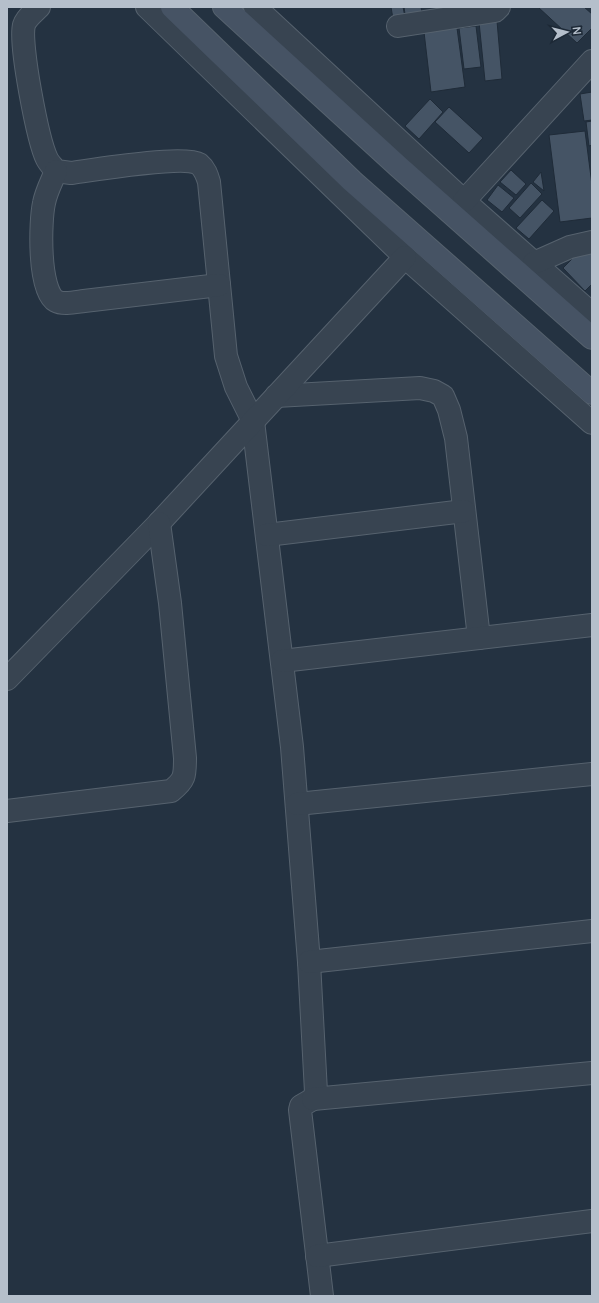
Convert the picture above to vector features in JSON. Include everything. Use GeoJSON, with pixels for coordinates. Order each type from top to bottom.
{"type":"FeatureCollection","features":[{"type":"Feature","properties":{"kind":"main road"},"geometry":{"type":"LineString","coordinates":[[172,7],[352,181],[592,393]]}},
{"type":"Feature","properties":{"kind":"main road"},"geometry":{"type":"LineString","coordinates":[[224,7],[592,338]]}},
{"type":"Feature","properties":{"kind":"street"},"geometry":{"type":"LineString","coordinates":[[39,7],[31,14],[24,25],[23,43],[36,124],[47,158],[56,171],[70,173],[178,160],[199,164],[206,172],[209,182],[226,356],[236,387],[253,421],[292,747],[309,962],[316,1092],[313,1099]]}},
{"type":"Feature","properties":{"kind":"street"},"geometry":{"type":"LineString","coordinates":[[147,7],[404,257],[592,422]]}},
{"type":"Feature","properties":{"kind":"street"},"geometry":{"type":"LineString","coordinates":[[255,7],[464,201],[592,314]]}},
{"type":"Feature","properties":{"kind":"street"},"geometry":{"type":"LineString","coordinates":[[398,26],[496,8]]}},
{"type":"Feature","properties":{"kind":"street"},"geometry":{"type":"LineString","coordinates":[[464,201],[592,61]]}},
{"type":"Feature","properties":{"kind":"street"},"geometry":{"type":"LineString","coordinates":[[56,171],[44,202],[41,227],[45,282],[50,295],[56,301],[65,303],[219,285]]}},
{"type":"Feature","properties":{"kind":"street"},"geometry":{"type":"LineString","coordinates":[[534,263],[570,247],[592,242]]}},
{"type":"Feature","properties":{"kind":"street"},"geometry":{"type":"LineString","coordinates":[[7,679],[159,523],[404,257]]}},
{"type":"Feature","properties":{"kind":"street"},"geometry":{"type":"LineString","coordinates":[[276,396],[420,388],[434,391],[443,396],[449,410],[456,438],[479,638]]}},
{"type":"Feature","properties":{"kind":"street"},"geometry":{"type":"LineString","coordinates":[[267,535],[464,511]]}},
{"type":"Feature","properties":{"kind":"street"},"geometry":{"type":"LineString","coordinates":[[7,811],[171,791],[181,783],[185,774],[185,758],[170,602],[159,523]]}},
{"type":"Feature","properties":{"kind":"street"},"geometry":{"type":"LineString","coordinates":[[282,661],[592,625]]}},
{"type":"Feature","properties":{"kind":"street"},"geometry":{"type":"LineString","coordinates":[[297,804],[592,774]]}},
{"type":"Feature","properties":{"kind":"street"},"geometry":{"type":"LineString","coordinates":[[309,962],[592,931]]}},
{"type":"Feature","properties":{"kind":"street"},"geometry":{"type":"LineString","coordinates":[[322,1296],[300,1110],[304,1103],[313,1099],[592,1073]]}},
{"type":"Feature","properties":{"kind":"street"},"geometry":{"type":"LineString","coordinates":[[317,1256],[592,1221]]}},
{"type":"Feature","properties":{"kind":"building"},"geometry":{"type":"Polygon","coordinates":[[[391,7],[403,7],[405,17],[393,19],[391,7]]]}},
{"type":"Feature","properties":{"kind":"building"},"geometry":{"type":"Polygon","coordinates":[[[404,7],[421,7],[423,19],[406,21],[404,7]]]}},
{"type":"Feature","properties":{"kind":"building"},"geometry":{"type":"Polygon","coordinates":[[[538,7],[584,7],[592,14],[592,28],[577,43],[538,7]]]}},
{"type":"Feature","properties":{"kind":"building"},"geometry":{"type":"Polygon","coordinates":[[[497,21],[502,79],[485,81],[479,22],[497,21]]]}},
{"type":"Feature","properties":{"kind":"building"},"geometry":{"type":"Polygon","coordinates":[[[476,26],[481,67],[464,69],[459,28],[476,26]]]}},
{"type":"Feature","properties":{"kind":"building"},"geometry":{"type":"Polygon","coordinates":[[[457,28],[465,87],[431,92],[424,32],[457,28]]]}},
{"type":"Feature","properties":{"kind":"building"},"geometry":{"type":"Polygon","coordinates":[[[592,92],[592,120],[584,121],[580,94],[592,92]]]}},
{"type":"Feature","properties":{"kind":"building"},"geometry":{"type":"Polygon","coordinates":[[[430,99],[443,112],[419,139],[405,126],[430,99]]]}},
{"type":"Feature","properties":{"kind":"building"},"geometry":{"type":"Polygon","coordinates":[[[449,107],[483,138],[469,153],[435,122],[449,107]]]}},
{"type":"Feature","properties":{"kind":"building"},"geometry":{"type":"Polygon","coordinates":[[[592,121],[592,145],[589,146],[586,122],[592,121]]]}},
{"type":"Feature","properties":{"kind":"building"},"geometry":{"type":"Polygon","coordinates":[[[585,131],[592,185],[592,218],[560,222],[549,135],[585,131]]]}},
{"type":"Feature","properties":{"kind":"building"},"geometry":{"type":"Polygon","coordinates":[[[511,170],[526,184],[516,195],[500,182],[511,170]]]}},
{"type":"Feature","properties":{"kind":"building"},"geometry":{"type":"Polygon","coordinates":[[[541,172],[544,191],[533,182],[541,172]]]}},
{"type":"Feature","properties":{"kind":"building"},"geometry":{"type":"Polygon","coordinates":[[[531,183],[542,194],[520,218],[509,208],[531,183]]]}},
{"type":"Feature","properties":{"kind":"building"},"geometry":{"type":"Polygon","coordinates":[[[498,185],[514,198],[502,212],[487,200],[498,185]]]}},
{"type":"Feature","properties":{"kind":"building"},"geometry":{"type":"Polygon","coordinates":[[[542,200],[554,211],[529,239],[516,228],[542,200]]]}},
{"type":"Feature","properties":{"kind":"building"},"geometry":{"type":"Polygon","coordinates":[[[592,253],[592,284],[585,291],[563,268],[577,254],[592,253]]]}}]}
